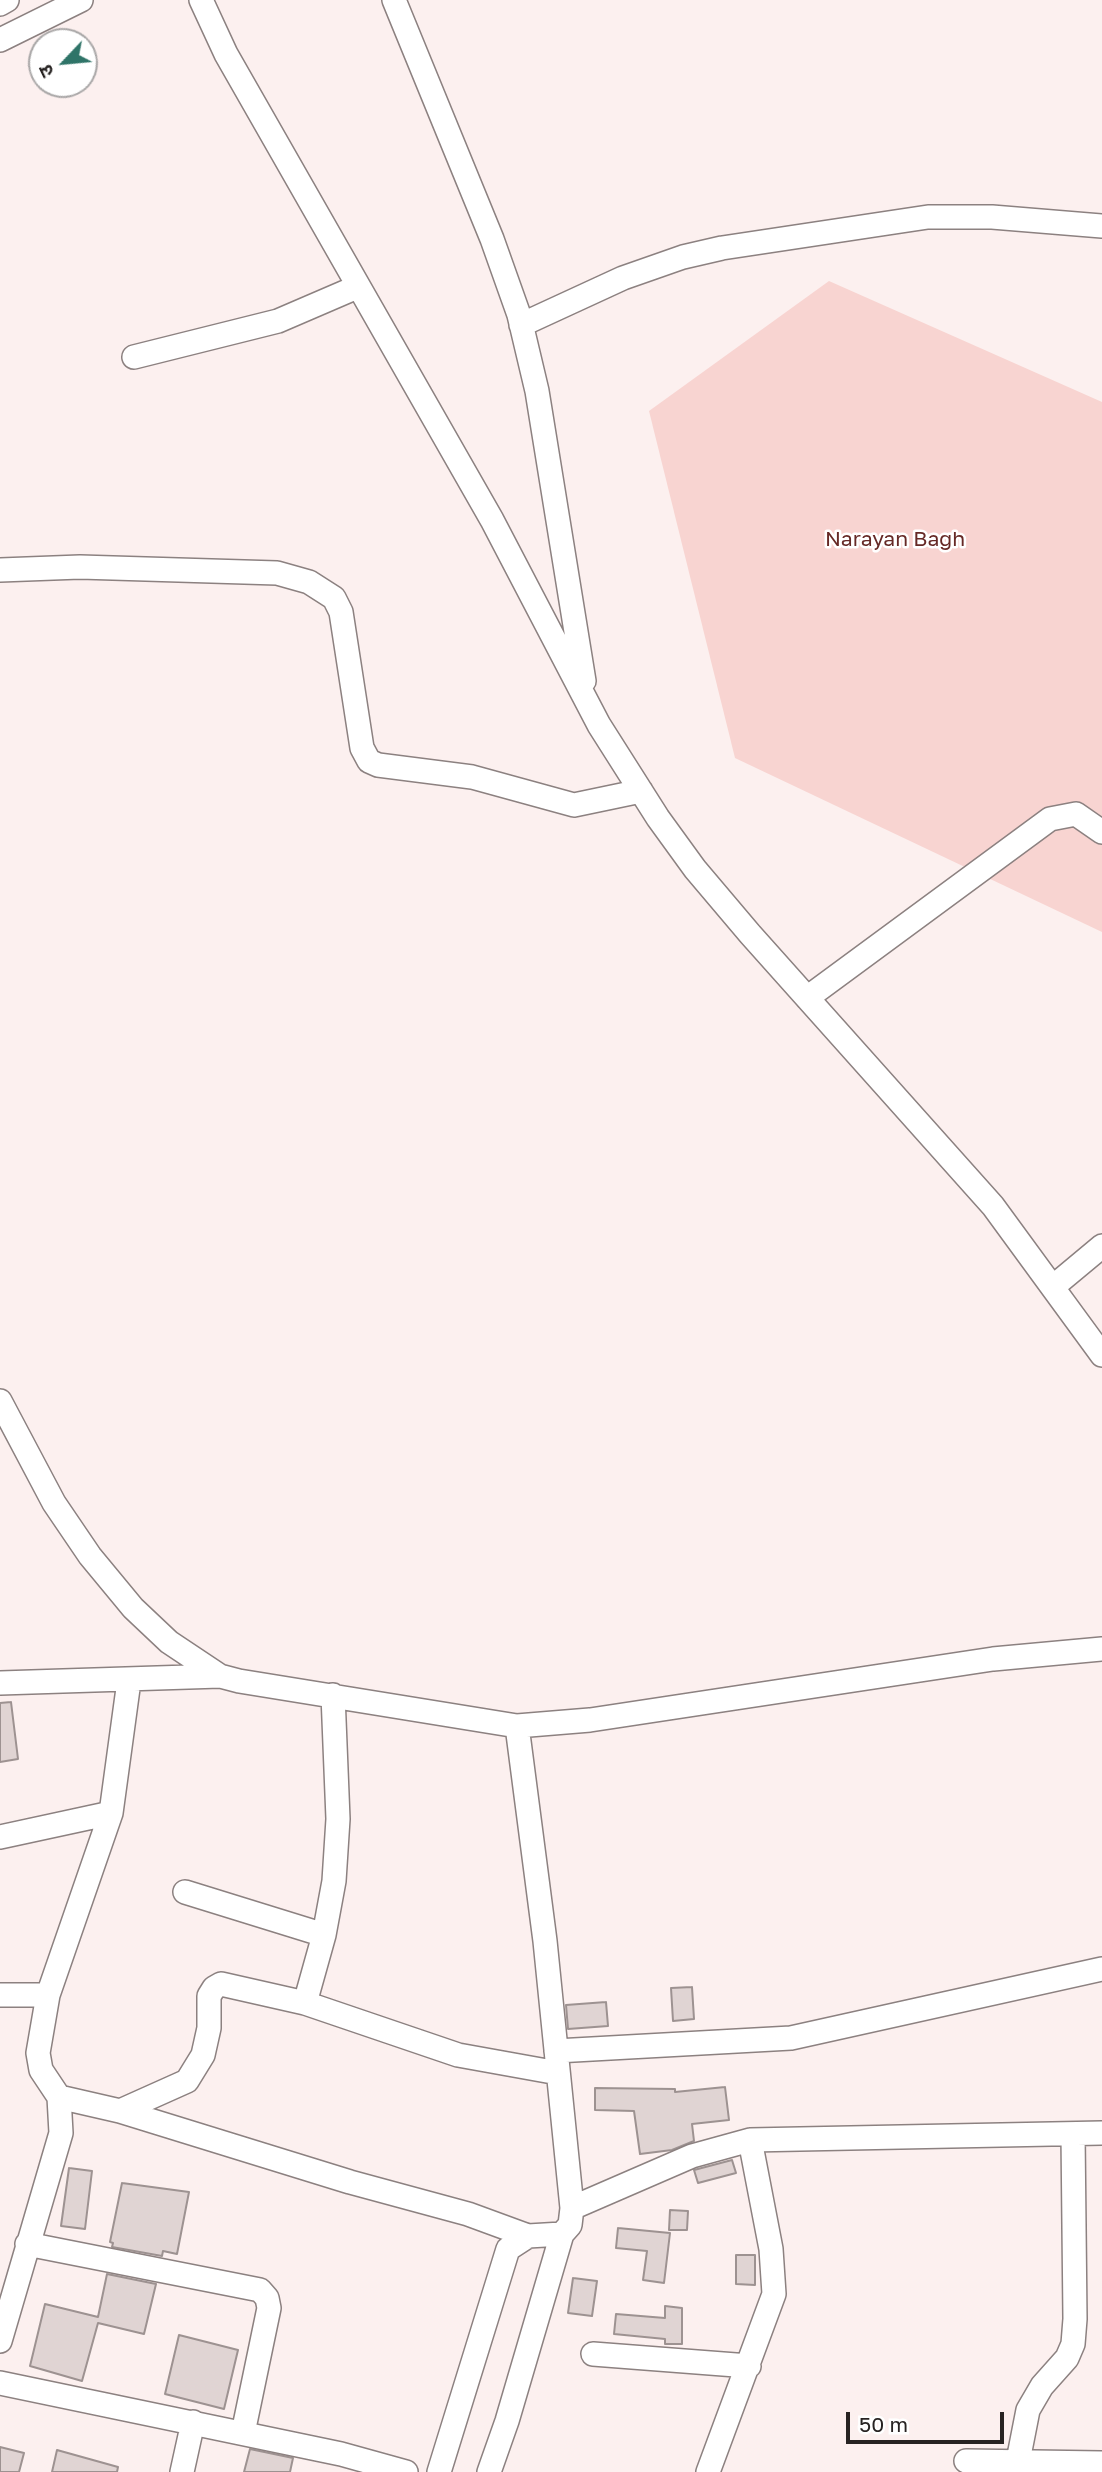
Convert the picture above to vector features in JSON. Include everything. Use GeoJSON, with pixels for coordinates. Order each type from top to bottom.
{"type":"FeatureCollection","features":[{"type":"Feature","properties":{"kind":"street"},"geometry":{"type":"LineString","coordinates":[[0,4],[7,0]]}},
{"type":"Feature","properties":{"kind":"street"},"geometry":{"type":"LineString","coordinates":[[0,40],[80,0]]}},
{"type":"Feature","properties":{"kind":"street"},"geometry":{"type":"LineString","coordinates":[[201,0],[226,54],[492,520],[587,701],[641,791],[695,869],[807,998],[964,1171],[1054,1286],[1102,1355]]}},
{"type":"Feature","properties":{"kind":"street"},"geometry":{"type":"LineString","coordinates":[[394,0],[487,226],[521,325],[562,533],[587,701]]}},
{"type":"Feature","properties":{"kind":"street"},"geometry":{"type":"LineString","coordinates":[[521,325],[623,278],[683,257],[722,248],[928,217],[992,217],[1102,226]]}},
{"type":"Feature","properties":{"kind":"street"},"geometry":{"type":"LineString","coordinates":[[135,357],[268,324],[357,287]]}},
{"type":"Feature","properties":{"kind":"street"},"geometry":{"type":"LineString","coordinates":[[0,570],[80,567],[277,573],[309,582],[334,598],[341,612],[362,748],[369,761],[378,765],[472,777],[574,805],[641,791]]}},
{"type":"Feature","properties":{"kind":"street"},"geometry":{"type":"LineString","coordinates":[[807,998],[1050,819],[1076,814],[1102,832]]}},
{"type":"Feature","properties":{"kind":"street"},"geometry":{"type":"LineString","coordinates":[[1054,1286],[1102,1246]]}},
{"type":"Feature","properties":{"kind":"street"},"geometry":{"type":"LineString","coordinates":[[0,1401],[54,1503],[89,1556],[133,1608],[169,1642],[220,1676]]}},
{"type":"Feature","properties":{"kind":"street"},"geometry":{"type":"LineString","coordinates":[[0,1683],[129,1681],[220,1676],[517,1726],[590,1720],[993,1658],[1102,1648]]}},
{"type":"Feature","properties":{"kind":"street"},"geometry":{"type":"LineString","coordinates":[[0,2338],[61,2133],[58,2096],[41,2070],[38,2053],[48,1996],[111,1813],[129,1681]]}},
{"type":"Feature","properties":{"kind":"street"},"geometry":{"type":"LineString","coordinates":[[306,2003],[324,1935],[334,1881],[338,1819],[332,1695]]}},
{"type":"Feature","properties":{"kind":"street"},"geometry":{"type":"LineString","coordinates":[[489,2472],[508,2421],[562,2234],[570,2225],[572,2208],[517,1726]]}},
{"type":"Feature","properties":{"kind":"street"},"geometry":{"type":"LineString","coordinates":[[0,1838],[111,1813]]}},
{"type":"Feature","properties":{"kind":"street"},"geometry":{"type":"LineString","coordinates":[[185,1892],[324,1935]]}},
{"type":"Feature","properties":{"kind":"street"},"geometry":{"type":"LineString","coordinates":[[121,2111],[187,2081],[194,2073],[204,2055],[209,2028],[209,1996],[214,1988],[230,1985],[306,2003],[458,2055],[557,2062],[791,2038],[1102,1969]]}},
{"type":"Feature","properties":{"kind":"street"},"geometry":{"type":"LineString","coordinates":[[0,1995],[48,1996]]}},
{"type":"Feature","properties":{"kind":"street"},"geometry":{"type":"LineString","coordinates":[[58,2096],[121,2111],[350,2182],[468,2214],[528,2236],[562,2234]]}},
{"type":"Feature","properties":{"kind":"street"},"geometry":{"type":"LineString","coordinates":[[572,2208],[692,2157],[750,2140],[1102,2133]]}},
{"type":"Feature","properties":{"kind":"street"},"geometry":{"type":"LineString","coordinates":[[1018,2462],[1028,2410],[1042,2386],[1067,2358],[1073,2344],[1073,2134]]}},
{"type":"Feature","properties":{"kind":"street"},"geometry":{"type":"LineString","coordinates":[[708,2472],[774,2294],[771,2249],[750,2140]]}},
{"type":"Feature","properties":{"kind":"street"},"geometry":{"type":"LineString","coordinates":[[439,2472],[508,2249],[528,2236]]}},
{"type":"Feature","properties":{"kind":"street"},"geometry":{"type":"LineString","coordinates":[[27,2244],[260,2290],[267,2298],[268,2308],[243,2433]]}},
{"type":"Feature","properties":{"kind":"street"},"geometry":{"type":"LineString","coordinates":[[593,2354],[749,2366]]}},
{"type":"Feature","properties":{"kind":"street"},"geometry":{"type":"LineString","coordinates":[[0,2383],[341,2454],[407,2472]]}},
{"type":"Feature","properties":{"kind":"street"},"geometry":{"type":"LineString","coordinates":[[182,2472],[192,2422]]}},
{"type":"Feature","properties":{"kind":"street"},"geometry":{"type":"LineString","coordinates":[[966,2461],[1102,2463]]}},
{"type":"Feature","properties":{"kind":"green space","name":"Narayan Bagh"},"geometry":{"type":"Polygon","coordinates":[[[829,281],[1102,402],[1102,932],[735,758],[649,411],[829,281]]]}},
{"type":"Feature","properties":{"kind":"building"},"geometry":{"type":"Polygon","coordinates":[[[11,1702],[18,1759],[0,1762],[0,1703],[11,1702]]]}},
{"type":"Feature","properties":{"kind":"building"},"geometry":{"type":"Polygon","coordinates":[[[692,1987],[694,2019],[673,2021],[671,1988],[692,1987]]]}},
{"type":"Feature","properties":{"kind":"building"},"geometry":{"type":"Polygon","coordinates":[[[606,2002],[608,2026],[568,2029],[566,2005],[606,2002]]]}},
{"type":"Feature","properties":{"kind":"building"},"geometry":{"type":"Polygon","coordinates":[[[725,2087],[729,2120],[692,2124],[694,2141],[672,2150],[640,2154],[634,2111],[595,2110],[595,2088],[675,2089],[675,2092],[725,2087]]]}},
{"type":"Feature","properties":{"kind":"building"},"geometry":{"type":"Polygon","coordinates":[[[732,2160],[736,2173],[698,2183],[694,2170],[732,2160]]]}},
{"type":"Feature","properties":{"kind":"building"},"geometry":{"type":"Polygon","coordinates":[[[69,2168],[92,2171],[85,2229],[61,2226],[69,2168]]]}},
{"type":"Feature","properties":{"kind":"building"},"geometry":{"type":"Polygon","coordinates":[[[122,2183],[189,2192],[177,2254],[163,2251],[162,2256],[112,2247],[113,2243],[110,2242],[122,2183]]]}},
{"type":"Feature","properties":{"kind":"building"},"geometry":{"type":"Polygon","coordinates":[[[670,2210],[688,2211],[687,2230],[669,2230],[670,2210]]]}},
{"type":"Feature","properties":{"kind":"building"},"geometry":{"type":"Polygon","coordinates":[[[618,2228],[670,2233],[664,2283],[643,2280],[647,2251],[616,2248],[618,2228]]]}},
{"type":"Feature","properties":{"kind":"building"},"geometry":{"type":"Polygon","coordinates":[[[736,2255],[755,2255],[755,2285],[736,2284],[736,2255]]]}},
{"type":"Feature","properties":{"kind":"building"},"geometry":{"type":"Polygon","coordinates":[[[107,2274],[156,2284],[144,2334],[98,2323],[82,2381],[30,2366],[45,2304],[98,2317],[107,2274]]]}},
{"type":"Feature","properties":{"kind":"building"},"geometry":{"type":"Polygon","coordinates":[[[573,2278],[597,2281],[592,2316],[568,2313],[573,2278]]]}},
{"type":"Feature","properties":{"kind":"building"},"geometry":{"type":"Polygon","coordinates":[[[665,2306],[682,2308],[682,2344],[665,2344],[665,2339],[614,2334],[616,2314],[665,2318],[665,2306]]]}},
{"type":"Feature","properties":{"kind":"building"},"geometry":{"type":"Polygon","coordinates":[[[179,2335],[238,2350],[224,2409],[165,2394],[179,2335]]]}},
{"type":"Feature","properties":{"kind":"building"},"geometry":{"type":"Polygon","coordinates":[[[0,2447],[24,2453],[19,2472],[0,2472],[0,2447]]]}},
{"type":"Feature","properties":{"kind":"building"},"geometry":{"type":"Polygon","coordinates":[[[250,2449],[293,2458],[290,2472],[244,2472],[250,2449]]]}},
{"type":"Feature","properties":{"kind":"building"},"geometry":{"type":"Polygon","coordinates":[[[57,2450],[118,2467],[117,2472],[52,2472],[57,2450]]]}}]}
